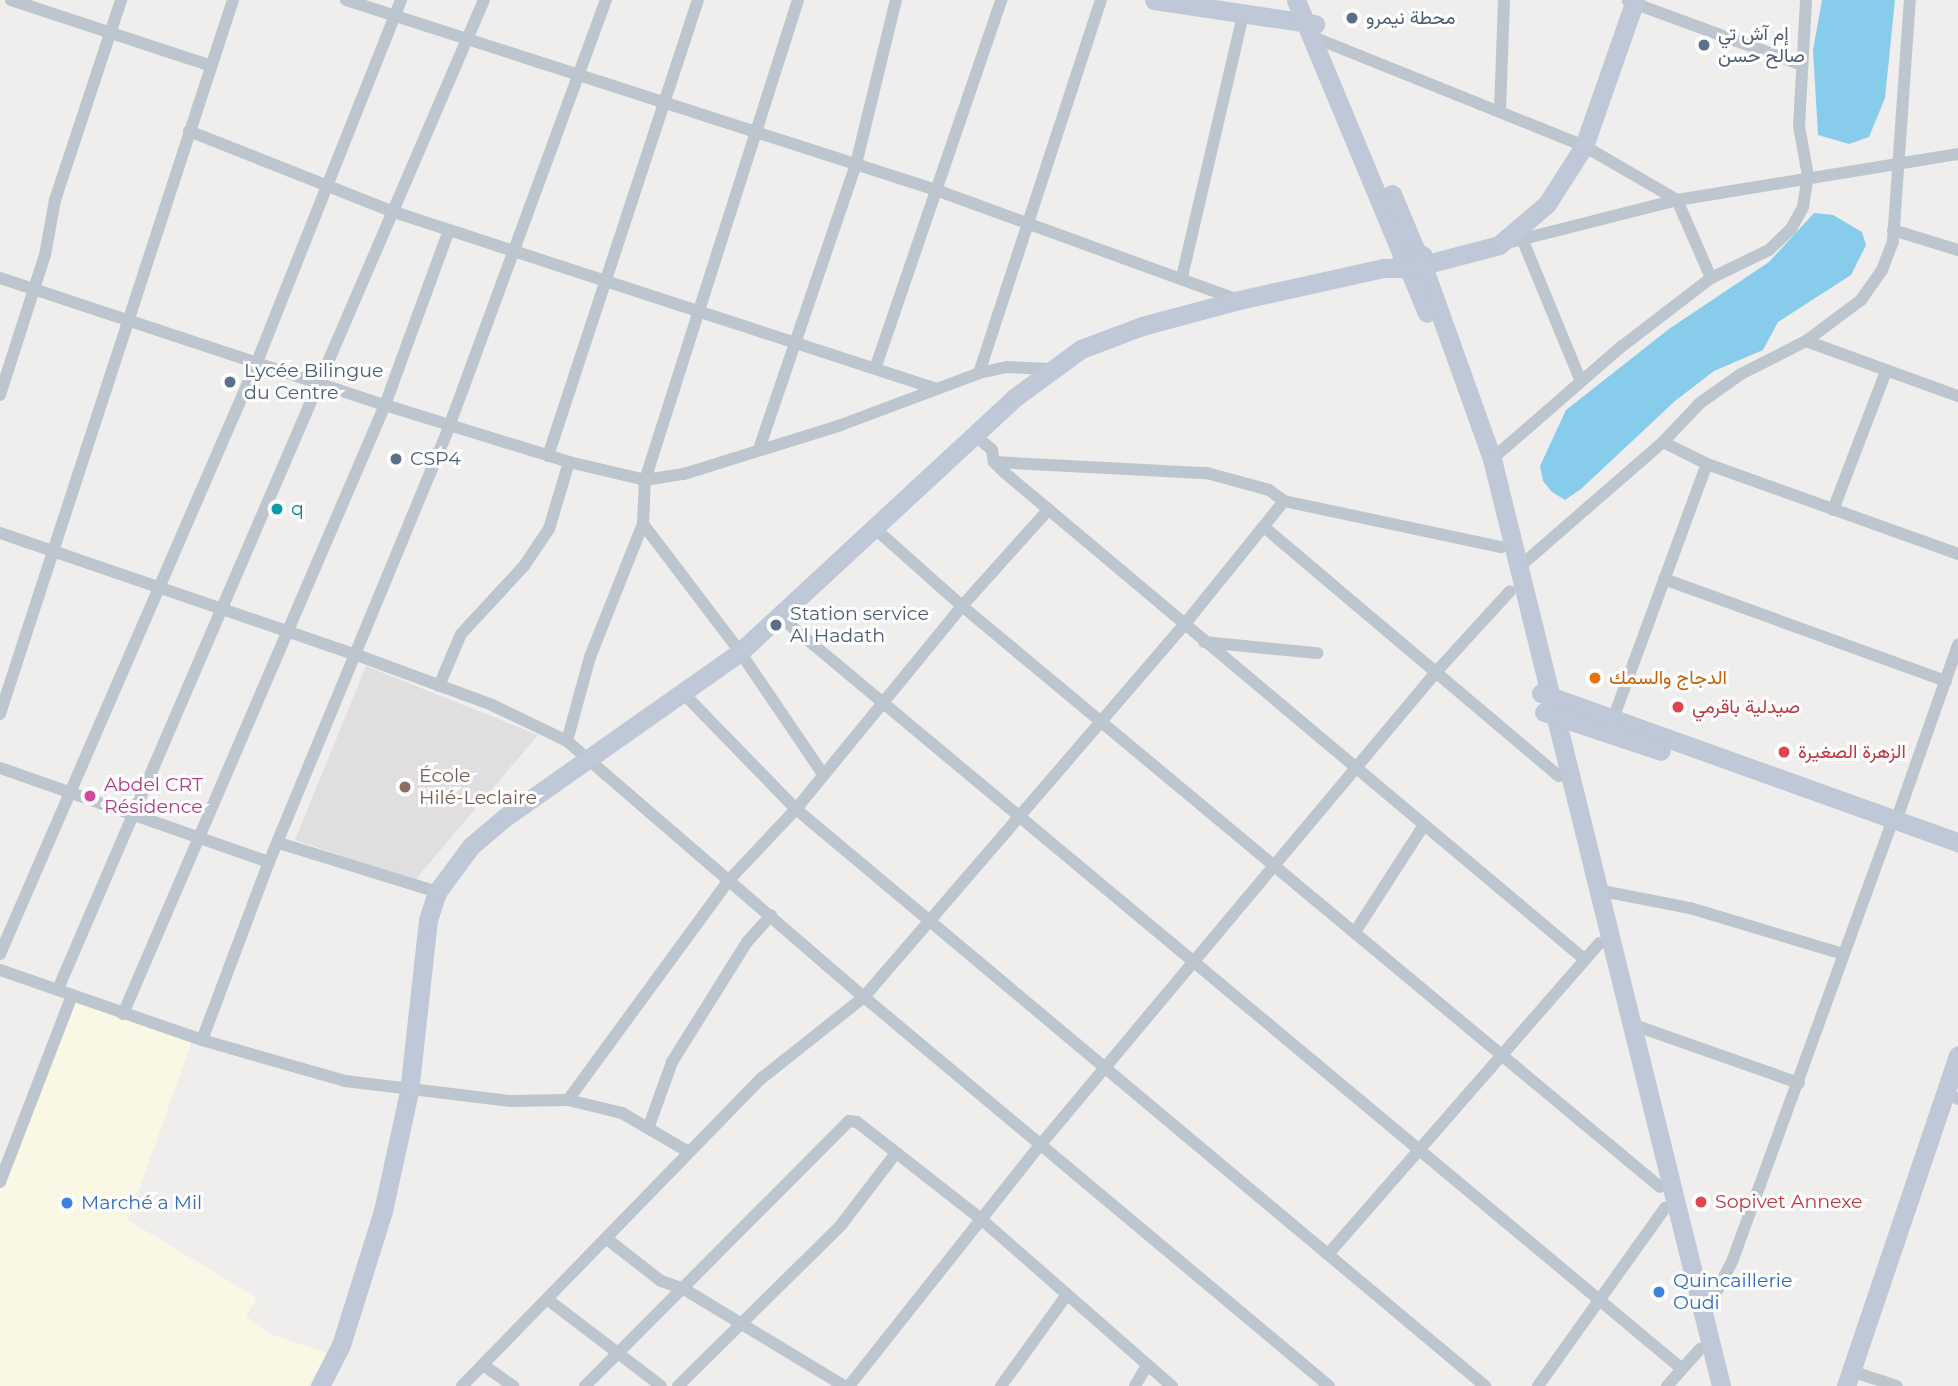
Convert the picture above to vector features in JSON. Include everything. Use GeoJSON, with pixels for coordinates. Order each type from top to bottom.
{"type":"FeatureCollection","features":[{"type":"Feature","properties":{"kind":"street"},"geometry":{"type":"LineString","coordinates":[[11,0],[209,65]]}},
{"type":"Feature","properties":{"kind":"street"},"geometry":{"type":"LineString","coordinates":[[1,392],[45,255],[55,200],[121,0]]}},
{"type":"Feature","properties":{"kind":"street"},"geometry":{"type":"LineString","coordinates":[[0,714],[190,131],[209,65],[233,0]]}},
{"type":"Feature","properties":{"kind":"street"},"geometry":{"type":"LineString","coordinates":[[346,0],[663,105],[758,132],[936,190],[1182,277],[1239,300]]}},
{"type":"Feature","properties":{"kind":"street"},"geometry":{"type":"LineString","coordinates":[[0,954],[257,362],[401,0]]}},
{"type":"Feature","properties":{"kind":"street"},"geometry":{"type":"LineString","coordinates":[[58,989],[484,0]]}},
{"type":"Feature","properties":{"kind":"street"},"geometry":{"type":"LineString","coordinates":[[202,1040],[269,862],[357,656],[450,424],[606,0]]}},
{"type":"Feature","properties":{"kind":"street"},"geometry":{"type":"LineString","coordinates":[[548,456],[698,0]]}},
{"type":"Feature","properties":{"kind":"street"},"geometry":{"type":"LineString","coordinates":[[566,741],[590,657],[643,524],[645,480],[798,0]]}},
{"type":"Feature","properties":{"kind":"street"},"geometry":{"type":"LineString","coordinates":[[759,449],[856,164],[896,0]]}},
{"type":"Feature","properties":{"kind":"street"},"geometry":{"type":"LineString","coordinates":[[876,366],[1001,0]]}},
{"type":"Feature","properties":{"kind":"street"},"geometry":{"type":"LineString","coordinates":[[979,373],[1101,0]]}},
{"type":"Feature","properties":{"kind":"street"},"geometry":{"type":"LineString","coordinates":[[1154,0],[1243,14],[1310,18]]}},
{"type":"Feature","properties":{"kind":"street"},"geometry":{"type":"LineString","coordinates":[[1227,0],[1310,18],[1500,110],[1584,146],[1677,200],[1711,278]]}},
{"type":"Feature","properties":{"kind":"street"},"geometry":{"type":"LineString","coordinates":[[1500,110],[1504,0]]}},
{"type":"Feature","properties":{"kind":"street"},"geometry":{"type":"LineString","coordinates":[[1492,459],[1581,382],[1711,278],[1769,250],[1791,229],[1803,207],[1808,176],[1800,126],[1807,0]]}},
{"type":"Feature","properties":{"kind":"street"},"geometry":{"type":"LineString","coordinates":[[1518,568],[1663,442],[1700,403],[1741,374],[1806,341],[1861,300],[1882,270],[1893,230],[1910,0]]}},
{"type":"Feature","properties":{"kind":"street"},"geometry":{"type":"LineString","coordinates":[[1499,245],[1547,204],[1584,146],[1631,1],[1802,65]]}},
{"type":"Feature","properties":{"kind":"street"},"geometry":{"type":"LineString","coordinates":[[1182,277],[1243,14]]}},
{"type":"Feature","properties":{"kind":"street"},"geometry":{"type":"LineString","coordinates":[[1310,18],[1413,262],[1492,459],[1518,568],[1559,776],[1710,1386]]}},
{"type":"Feature","properties":{"kind":"street"},"geometry":{"type":"LineString","coordinates":[[190,131],[391,211],[795,339],[937,389]]}},
{"type":"Feature","properties":{"kind":"street"},"geometry":{"type":"LineString","coordinates":[[320,1386],[341,1345],[366,1272],[410,1092],[428,920],[437,892],[490,828],[685,695],[740,652],[872,526],[1050,369],[1107,337],[1239,300],[1523,241],[1677,200],[1808,176],[1958,154]]}},
{"type":"Feature","properties":{"kind":"street"},"geometry":{"type":"LineString","coordinates":[[123,1014],[385,405],[449,230]]}},
{"type":"Feature","properties":{"kind":"street"},"geometry":{"type":"LineString","coordinates":[[1893,230],[1958,250]]}},
{"type":"Feature","properties":{"kind":"street"},"geometry":{"type":"LineString","coordinates":[[1523,241],[1581,382]]}},
{"type":"Feature","properties":{"kind":"street"},"geometry":{"type":"LineString","coordinates":[[1413,262],[1461,395],[1510,591],[1561,744],[1721,1386]]}},
{"type":"Feature","properties":{"kind":"street"},"geometry":{"type":"LineString","coordinates":[[0,278],[385,405],[548,456],[645,480],[684,474],[979,373],[1007,367],[1050,369]]}},
{"type":"Feature","properties":{"kind":"street"},"geometry":{"type":"LineString","coordinates":[[1806,341],[1958,396]]}},
{"type":"Feature","properties":{"kind":"street"},"geometry":{"type":"LineString","coordinates":[[1833,510],[1886,372]]}},
{"type":"Feature","properties":{"kind":"street"},"geometry":{"type":"LineString","coordinates":[[976,436],[992,450],[994,462],[1203,642],[1583,958]]}},
{"type":"Feature","properties":{"kind":"street"},"geometry":{"type":"LineString","coordinates":[[1663,442],[1707,464],[1958,555]]}},
{"type":"Feature","properties":{"kind":"street"},"geometry":{"type":"LineString","coordinates":[[439,686],[461,634],[524,566],[549,529],[569,462]]}},
{"type":"Feature","properties":{"kind":"street"},"geometry":{"type":"LineString","coordinates":[[994,462],[1206,472],[1269,490],[1284,501],[1501,547]]}},
{"type":"Feature","properties":{"kind":"street"},"geometry":{"type":"LineString","coordinates":[[1561,744],[1605,724],[1707,464]]}},
{"type":"Feature","properties":{"kind":"street"},"geometry":{"type":"LineString","coordinates":[[462,1386],[607,1240],[687,1151],[762,1078],[864,998],[1184,625],[1284,501]]}},
{"type":"Feature","properties":{"kind":"street"},"geometry":{"type":"LineString","coordinates":[[568,1100],[730,880],[796,809],[962,606],[1049,509]]}},
{"type":"Feature","properties":{"kind":"street"},"geometry":{"type":"LineString","coordinates":[[643,524],[740,652],[823,774]]}},
{"type":"Feature","properties":{"kind":"street"},"geometry":{"type":"LineString","coordinates":[[872,526],[962,606],[1660,1187]]}},
{"type":"Feature","properties":{"kind":"street"},"geometry":{"type":"LineString","coordinates":[[1264,527],[1559,776]]}},
{"type":"Feature","properties":{"kind":"street"},"geometry":{"type":"LineString","coordinates":[[0,533],[288,630],[439,686],[566,741],[771,915],[864,998],[1328,1386]]}},
{"type":"Feature","properties":{"kind":"street"},"geometry":{"type":"LineString","coordinates":[[1664,579],[1946,681]]}},
{"type":"Feature","properties":{"kind":"street"},"geometry":{"type":"LineString","coordinates":[[607,1240],[642,1269],[684,1289],[740,1326],[846,1386],[1041,1144],[1276,868],[1437,671],[1510,591]]}},
{"type":"Feature","properties":{"kind":"street"},"geometry":{"type":"LineString","coordinates":[[779,616],[1599,1303],[1681,1368]]}},
{"type":"Feature","properties":{"kind":"street"},"geometry":{"type":"LineString","coordinates":[[1203,642],[1317,653]]}},
{"type":"Feature","properties":{"kind":"street"},"geometry":{"type":"LineString","coordinates":[[1701,1305],[1718,1289],[1733,1259],[1958,645]]}},
{"type":"Feature","properties":{"kind":"street"},"geometry":{"type":"LineString","coordinates":[[685,695],[796,809],[933,920],[1106,1069],[1330,1252],[1485,1386]]}},
{"type":"Feature","properties":{"kind":"street"},"geometry":{"type":"LineString","coordinates":[[1546,703],[1893,824],[1958,842]]}},
{"type":"Feature","properties":{"kind":"street"},"geometry":{"type":"LineString","coordinates":[[0,768],[269,862]]}},
{"type":"Feature","properties":{"kind":"street"},"geometry":{"type":"LineString","coordinates":[[1893,824],[1958,852]]}},
{"type":"Feature","properties":{"kind":"street"},"geometry":{"type":"LineString","coordinates":[[1355,932],[1424,825]]}},
{"type":"Feature","properties":{"kind":"street"},"geometry":{"type":"LineString","coordinates":[[279,842],[437,892]]}},
{"type":"Feature","properties":{"kind":"street"},"geometry":{"type":"LineString","coordinates":[[1597,890],[1689,908],[1843,954]]}},
{"type":"Feature","properties":{"kind":"street"},"geometry":{"type":"LineString","coordinates":[[649,1126],[672,1062],[747,942],[771,915]]}},
{"type":"Feature","properties":{"kind":"street"},"geometry":{"type":"LineString","coordinates":[[1330,1252],[1419,1152],[1583,958],[1600,943]]}},
{"type":"Feature","properties":{"kind":"street"},"geometry":{"type":"LineString","coordinates":[[0,970],[202,1040],[345,1081],[410,1092],[511,1101],[568,1100],[622,1113],[649,1126],[687,1151]]}},
{"type":"Feature","properties":{"kind":"street"},"geometry":{"type":"LineString","coordinates":[[2,1174],[72,995]]}},
{"type":"Feature","properties":{"kind":"street"},"geometry":{"type":"LineString","coordinates":[[1631,1024],[1799,1083]]}},
{"type":"Feature","properties":{"kind":"street"},"geometry":{"type":"LineString","coordinates":[[1897,1386],[1849,1378],[1951,1096],[1958,1055]]}},
{"type":"Feature","properties":{"kind":"street"},"geometry":{"type":"LineString","coordinates":[[585,1386],[684,1289],[842,1125],[857,1122],[981,1219],[1172,1386]]}},
{"type":"Feature","properties":{"kind":"street"},"geometry":{"type":"LineString","coordinates":[[678,1386],[841,1226],[896,1153]]}},
{"type":"Feature","properties":{"kind":"street"},"geometry":{"type":"LineString","coordinates":[[1538,1386],[1665,1208]]}},
{"type":"Feature","properties":{"kind":"street"},"geometry":{"type":"LineString","coordinates":[[1001,1386],[1066,1296]]}},
{"type":"Feature","properties":{"kind":"street"},"geometry":{"type":"LineString","coordinates":[[547,1299],[661,1386]]}},
{"type":"Feature","properties":{"kind":"street"},"geometry":{"type":"LineString","coordinates":[[1667,1386],[1700,1349]]}},
{"type":"Feature","properties":{"kind":"street"},"geometry":{"type":"LineString","coordinates":[[483,1365],[513,1386]]}},
{"type":"Feature","properties":{"kind":"street"},"geometry":{"type":"LineString","coordinates":[[1135,1386],[1147,1365]]}},
{"type":"Feature","properties":{"kind":"shaded area","name":"École Hilé-Leclaire"},"geometry":{"type":"Polygon","coordinates":[[[366,666],[538,735],[415,880],[295,840],[366,666]]]}},
{"type":"Feature","properties":{"kind":"shaded area","name":"Marché a Mil"},"geometry":{"type":"Polygon","coordinates":[[[72,1002],[192,1041],[128,1220],[257,1298],[246,1316],[269,1334],[328,1353],[308,1386],[0,1386],[0,1187],[72,1002]]]}},
{"type":"Feature","properties":{"kind":"water"},"geometry":{"type":"Polygon","coordinates":[[[1822,0],[1895,0],[1885,98],[1869,137],[1849,144],[1818,135],[1813,50],[1822,0]]]}},
{"type":"Feature","properties":{"kind":"water"},"geometry":{"type":"Polygon","coordinates":[[[1814,213],[1833,215],[1862,232],[1866,245],[1851,275],[1778,322],[1763,350],[1714,371],[1675,401],[1581,489],[1565,500],[1552,492],[1543,481],[1540,466],[1566,410],[1669,329],[1769,262],[1814,213]]]}},
{"type":"Feature","properties":{"kind":"place","name":"محطة نيمرو"},"geometry":{"type":"Point","coordinates":[1352,18]}},
{"type":"Feature","properties":{"kind":"place","name":"إم آش تي صالح حسن"},"geometry":{"type":"Point","coordinates":[1704,45]}},
{"type":"Feature","properties":{"kind":"place","name":"Lycée Bilingue du Centre"},"geometry":{"type":"Point","coordinates":[230,382]}},
{"type":"Feature","properties":{"kind":"place","name":"CSP4"},"geometry":{"type":"Point","coordinates":[396,459]}},
{"type":"Feature","properties":{"kind":"place","name":"q"},"geometry":{"type":"Point","coordinates":[277,509]}},
{"type":"Feature","properties":{"kind":"place","name":"Station service Al Hadath"},"geometry":{"type":"Point","coordinates":[776,625]}},
{"type":"Feature","properties":{"kind":"place","name":"الدجاج والسمك"},"geometry":{"type":"Point","coordinates":[1595,678]}},
{"type":"Feature","properties":{"kind":"place","name":"صيدلية باقرمي"},"geometry":{"type":"Point","coordinates":[1678,707]}},
{"type":"Feature","properties":{"kind":"place","name":"الزهرة الصغيرة"},"geometry":{"type":"Point","coordinates":[1784,752]}},
{"type":"Feature","properties":{"kind":"place","name":"École Hilé-Leclaire"},"geometry":{"type":"Point","coordinates":[405,787]}},
{"type":"Feature","properties":{"kind":"place","name":"Abdel CRT Résidence"},"geometry":{"type":"Point","coordinates":[90,796]}},
{"type":"Feature","properties":{"kind":"place","name":"Sopivet Annexe"},"geometry":{"type":"Point","coordinates":[1701,1202]}},
{"type":"Feature","properties":{"kind":"place","name":"Marché a Mil"},"geometry":{"type":"Point","coordinates":[67,1203]}},
{"type":"Feature","properties":{"kind":"place","name":"Quincaillerie Oudi"},"geometry":{"type":"Point","coordinates":[1659,1292]}}]}
